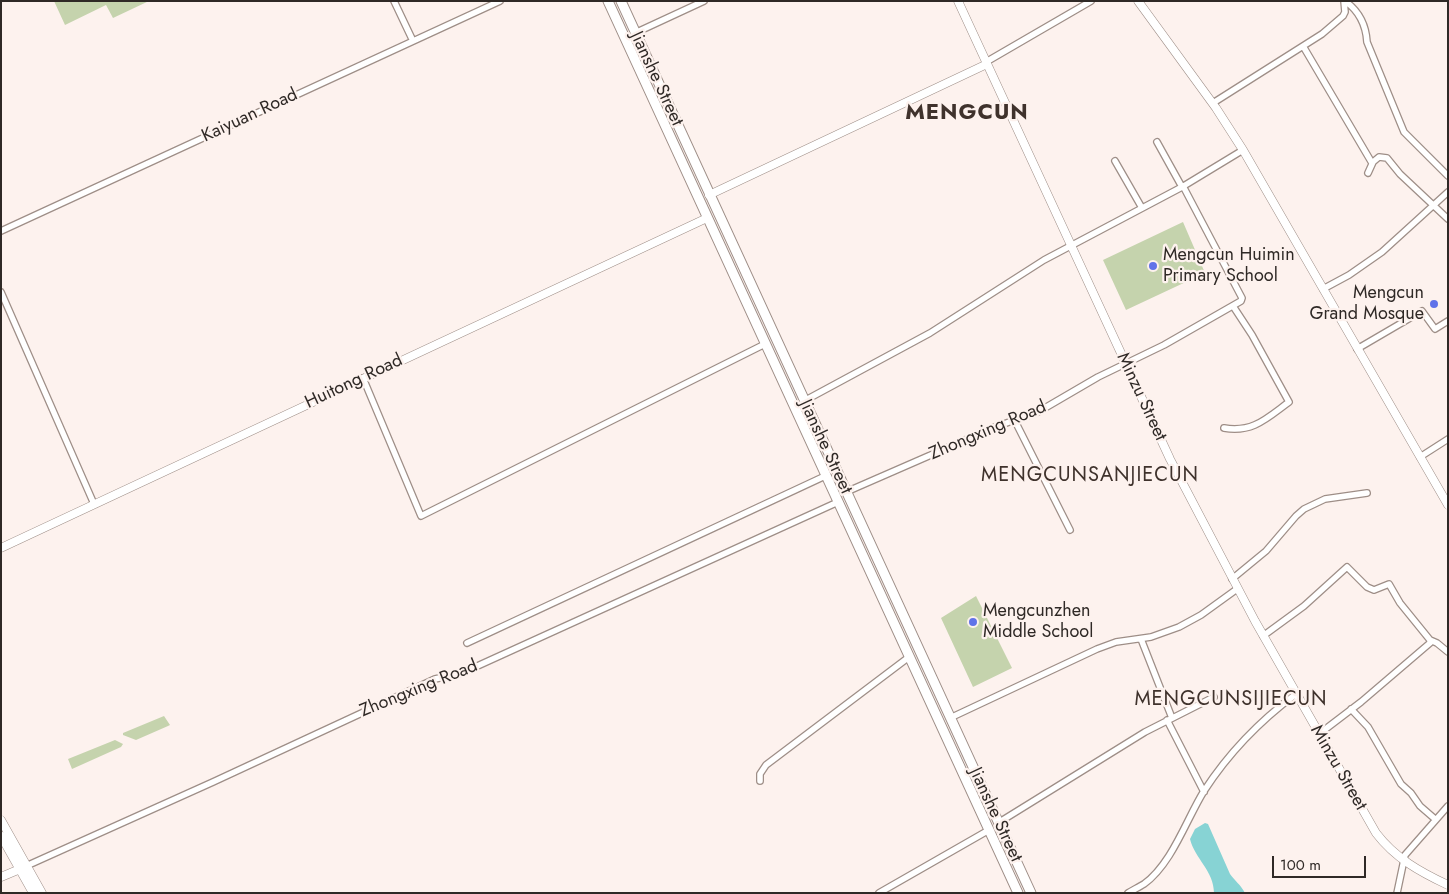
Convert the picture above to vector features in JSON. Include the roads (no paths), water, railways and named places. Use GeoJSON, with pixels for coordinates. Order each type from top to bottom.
{"type":"FeatureCollection","features":[{"type":"Feature","properties":{"kind":"main road","name":"Jianshe Street"},"geometry":{"type":"LineString","coordinates":[[608,1],[1018,893]]}},
{"type":"Feature","properties":{"kind":"main road","name":"Jianshe Street"},"geometry":{"type":"LineString","coordinates":[[621,1],[1031,893]]}},
{"type":"Feature","properties":{"kind":"street"},"geometry":{"type":"LineString","coordinates":[[394,1],[413,41]]}},
{"type":"Feature","properties":{"kind":"street","name":"Kaiyuan Road"},"geometry":{"type":"LineString","coordinates":[[1,231],[500,1]]}},
{"type":"Feature","properties":{"kind":"street"},"geometry":{"type":"LineString","coordinates":[[635,33],[704,1]]}},
{"type":"Feature","properties":{"kind":"street","name":"Minzu Street"},"geometry":{"type":"LineString","coordinates":[[958,1],[1170,459],[1263,636],[1376,833],[1403,860],[1448,885]]}},
{"type":"Feature","properties":{"kind":"street"},"geometry":{"type":"LineString","coordinates":[[709,195],[987,63],[1091,1]]}},
{"type":"Feature","properties":{"kind":"street"},"geometry":{"type":"LineString","coordinates":[[1138,1],[1213,103],[1243,150],[1448,506]]}},
{"type":"Feature","properties":{"kind":"street"},"geometry":{"type":"LineString","coordinates":[[1213,103],[1322,34],[1343,16],[1345,12],[1344,1]]}},
{"type":"Feature","properties":{"kind":"street"},"geometry":{"type":"LineString","coordinates":[[1344,1],[1351,5],[1366,28],[1367,42],[1404,132],[1448,176]]}},
{"type":"Feature","properties":{"kind":"street"},"geometry":{"type":"LineString","coordinates":[[1303,46],[1372,164]]}},
{"type":"Feature","properties":{"kind":"street"},"geometry":{"type":"LineString","coordinates":[[1157,142],[1242,298],[1233,306],[1255,340],[1268,367],[1289,402],[1254,426],[1248,428],[1224,428]]}},
{"type":"Feature","properties":{"kind":"street"},"geometry":{"type":"LineString","coordinates":[[804,401],[930,334],[1044,260],[1182,187],[1243,150]]}},
{"type":"Feature","properties":{"kind":"street"},"geometry":{"type":"LineString","coordinates":[[1368,173],[1372,164],[1379,157],[1387,158],[1400,174],[1448,219]]}},
{"type":"Feature","properties":{"kind":"street"},"geometry":{"type":"LineString","coordinates":[[1115,161],[1142,208]]}},
{"type":"Feature","properties":{"kind":"street"},"geometry":{"type":"LineString","coordinates":[[1323,289],[1349,275],[1382,252],[1448,192]]}},
{"type":"Feature","properties":{"kind":"street","name":"Huitong Road"},"geometry":{"type":"LineString","coordinates":[[1,548],[707,218]]}},
{"type":"Feature","properties":{"kind":"street"},"geometry":{"type":"LineString","coordinates":[[1,292],[94,504]]}},
{"type":"Feature","properties":{"kind":"street","name":"Zhongxing Road"},"geometry":{"type":"LineString","coordinates":[[846,492],[995,427],[1050,406],[1098,377],[1164,344],[1233,306]]}},
{"type":"Feature","properties":{"kind":"street"},"geometry":{"type":"LineString","coordinates":[[1357,349],[1422,311],[1435,329],[1447,323]]}},
{"type":"Feature","properties":{"kind":"street"},"geometry":{"type":"LineString","coordinates":[[363,378],[421,516],[765,344]]}},
{"type":"Feature","properties":{"kind":"street"},"geometry":{"type":"LineString","coordinates":[[1015,420],[1070,530]]}},
{"type":"Feature","properties":{"kind":"street"},"geometry":{"type":"LineString","coordinates":[[1420,457],[1448,439]]}},
{"type":"Feature","properties":{"kind":"street"},"geometry":{"type":"LineString","coordinates":[[467,643],[825,476]]}},
{"type":"Feature","properties":{"kind":"street"},"geometry":{"type":"LineString","coordinates":[[1232,579],[1266,550],[1304,509],[1325,500],[1366,493]]}},
{"type":"Feature","properties":{"kind":"street","name":"Zhongxing Road"},"geometry":{"type":"LineString","coordinates":[[1,878],[435,679],[462,673],[838,502]]}},
{"type":"Feature","properties":{"kind":"street"},"geometry":{"type":"LineString","coordinates":[[1263,636],[1304,606],[1347,567],[1367,587],[1374,590],[1390,584],[1400,603],[1430,640],[1437,642],[1448,652]]}},
{"type":"Feature","properties":{"kind":"street"},"geometry":{"type":"LineString","coordinates":[[950,718],[1097,649],[1116,642],[1165,633],[1190,622],[1238,589]]}},
{"type":"Feature","properties":{"kind":"street"},"geometry":{"type":"LineString","coordinates":[[1141,638],[1169,719],[1204,792]]}},
{"type":"Feature","properties":{"kind":"street"},"geometry":{"type":"LineString","coordinates":[[1319,734],[1430,643],[1430,640]]}},
{"type":"Feature","properties":{"kind":"street"},"geometry":{"type":"LineString","coordinates":[[760,781],[760,774],[766,765],[909,657]]}},
{"type":"Feature","properties":{"kind":"street"},"geometry":{"type":"LineString","coordinates":[[1128,893],[1149,879],[1167,857],[1204,792],[1221,768],[1272,711],[1296,694]]}},
{"type":"Feature","properties":{"kind":"street"},"geometry":{"type":"LineString","coordinates":[[998,823],[1139,735],[1214,697]]}},
{"type":"Feature","properties":{"kind":"street"},"geometry":{"type":"LineString","coordinates":[[1351,709],[1368,728],[1402,784],[1420,806],[1435,820]]}},
{"type":"Feature","properties":{"kind":"street"},"geometry":{"type":"LineString","coordinates":[[1397,893],[1404,854],[1448,806]]}},
{"type":"Feature","properties":{"kind":"street"},"geometry":{"type":"LineString","coordinates":[[1,820],[33,893]]}},
{"type":"Feature","properties":{"kind":"street"},"geometry":{"type":"LineString","coordinates":[[879,893],[989,830]]}},
{"type":"Feature","properties":{"kind":"street"},"geometry":{"type":"LineString","coordinates":[[1,836],[42,893]]}},
{"type":"Feature","properties":{"kind":"water"},"geometry":{"type":"Polygon","coordinates":[[[1205,823],[1208,824],[1230,874],[1245,893],[1214,893],[1211,878],[1192,846],[1190,839],[1195,829],[1205,823]]]}},
{"type":"Feature","properties":{"kind":"place","name":"Mengcun Huimin Primary School"},"geometry":{"type":"Point","coordinates":[1153,266]}},
{"type":"Feature","properties":{"kind":"place","name":"Mengcun Grand Mosque"},"geometry":{"type":"Point","coordinates":[1434,304]}},
{"type":"Feature","properties":{"kind":"place","name":"Mengcunzhen Middle School"},"geometry":{"type":"Point","coordinates":[973,622]}},
{"type":"Feature","properties":{"kind":"district","name":"MENGCUN"},"geometry":{"type":"Point","coordinates":[967,114]}},
{"type":"Feature","properties":{"kind":"district","name":"MENGCUNSANJIECUN"},"geometry":{"type":"Point","coordinates":[1090,476]}},
{"type":"Feature","properties":{"kind":"district","name":"MENGCUNSIJIECUN"},"geometry":{"type":"Point","coordinates":[1231,700]}}]}
